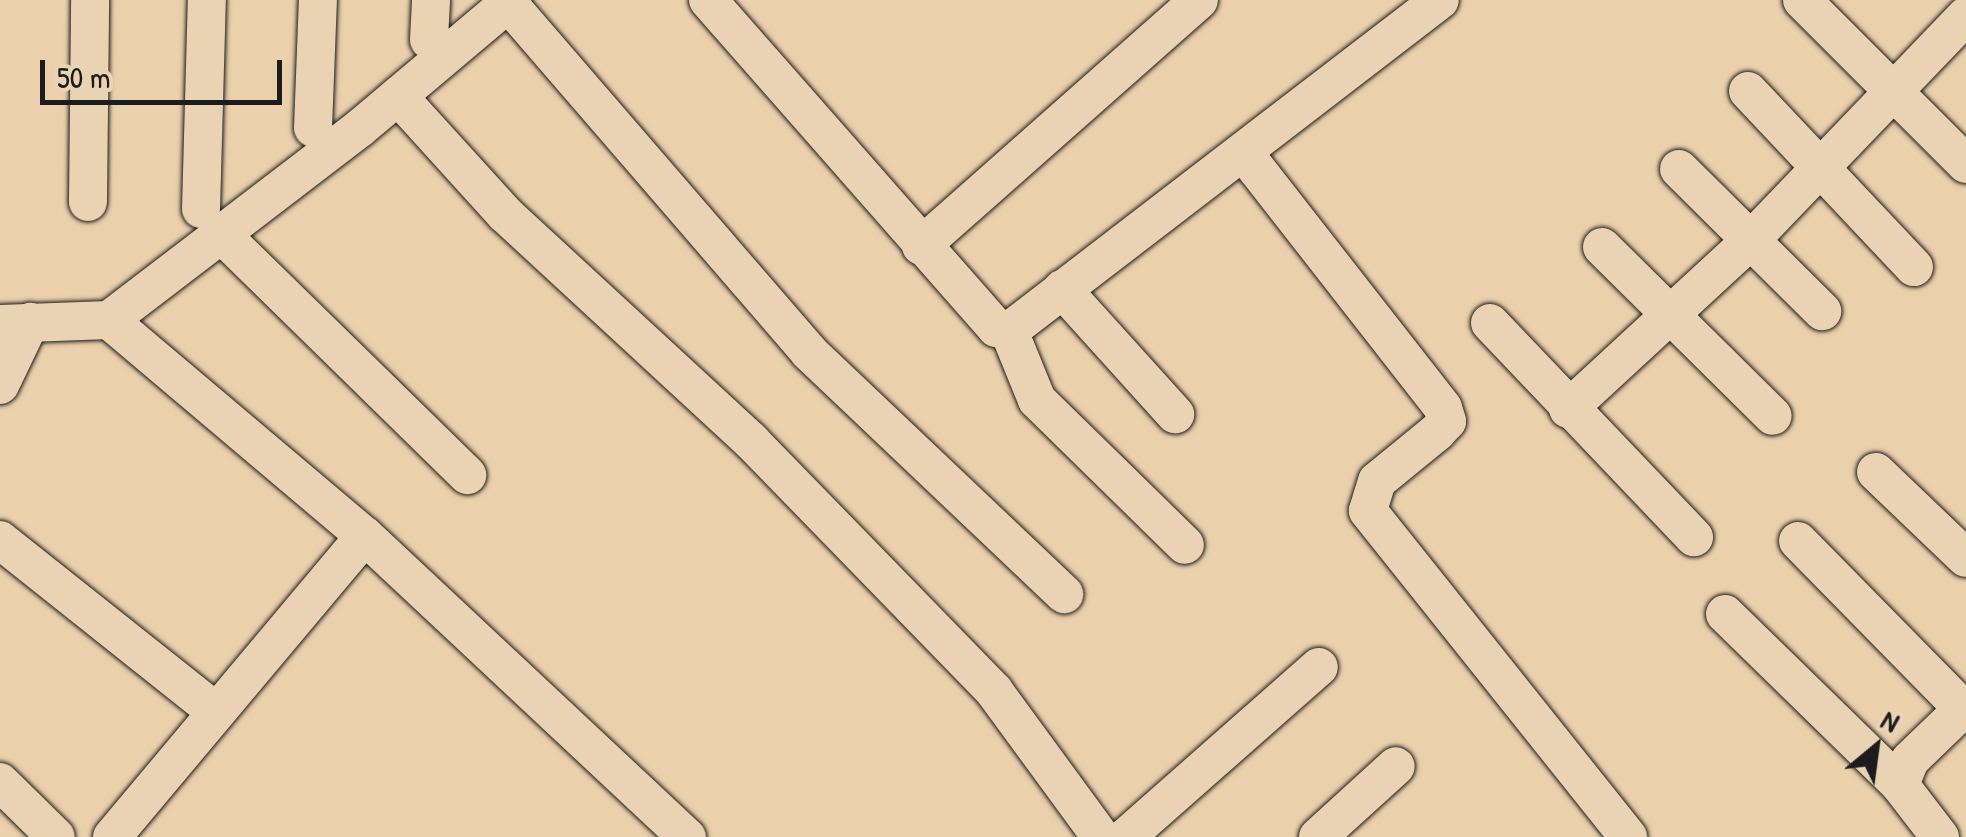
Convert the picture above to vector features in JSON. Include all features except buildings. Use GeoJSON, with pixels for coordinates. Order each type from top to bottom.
{"type":"FeatureCollection","features":[{"type":"Feature","properties":{"kind":"street"},"geometry":{"type":"LineString","coordinates":[[88,202],[90,0]]}},
{"type":"Feature","properties":{"kind":"street"},"geometry":{"type":"LineString","coordinates":[[208,0],[210,220],[467,475]]}},
{"type":"Feature","properties":{"kind":"street"},"geometry":{"type":"LineString","coordinates":[[312,128],[318,0]]}},
{"type":"Feature","properties":{"kind":"street"},"geometry":{"type":"LineString","coordinates":[[429,40],[431,0]]}},
{"type":"Feature","properties":{"kind":"street"},"geometry":{"type":"LineString","coordinates":[[708,0],[921,246],[996,328],[1008,331]]}},
{"type":"Feature","properties":{"kind":"street"},"geometry":{"type":"LineString","coordinates":[[921,246],[1200,0]]}},
{"type":"Feature","properties":{"kind":"street"},"geometry":{"type":"LineString","coordinates":[[1008,331],[1440,0]]}},
{"type":"Feature","properties":{"kind":"street"},"geometry":{"type":"LineString","coordinates":[[1802,0],[1966,164]]}},
{"type":"Feature","properties":{"kind":"street"},"geometry":{"type":"LineString","coordinates":[[1568,409],[1752,240],[1966,17],[1950,0]]}},
{"type":"Feature","properties":{"kind":"street"},"geometry":{"type":"LineString","coordinates":[[108,320],[210,220],[398,96],[510,2],[808,352],[1064,594]]}},
{"type":"Feature","properties":{"kind":"street"},"geometry":{"type":"LineString","coordinates":[[1748,91],[1914,268]]}},
{"type":"Feature","properties":{"kind":"street"},"geometry":{"type":"LineString","coordinates":[[398,96],[505,214],[751,441],[994,691],[1101,837]]}},
{"type":"Feature","properties":{"kind":"street"},"geometry":{"type":"LineString","coordinates":[[1244,153],[1443,408],[1446,421],[1437,432],[1377,481],[1368,511],[1628,837]]}},
{"type":"Feature","properties":{"kind":"street"},"geometry":{"type":"LineString","coordinates":[[1679,169],[1822,311]]}},
{"type":"Feature","properties":{"kind":"street"},"geometry":{"type":"LineString","coordinates":[[1602,247],[1773,416]]}},
{"type":"Feature","properties":{"kind":"street"},"geometry":{"type":"LineString","coordinates":[[1062,289],[1175,414]]}},
{"type":"Feature","properties":{"kind":"street"},"geometry":{"type":"LineString","coordinates":[[0,385],[15,323],[108,320],[366,536],[687,837]]}},
{"type":"Feature","properties":{"kind":"street"},"geometry":{"type":"LineString","coordinates":[[1490,322],[1568,409],[1694,537]]}},
{"type":"Feature","properties":{"kind":"street"},"geometry":{"type":"LineString","coordinates":[[1008,331],[1037,400],[1185,545]]}},
{"type":"Feature","properties":{"kind":"street"},"geometry":{"type":"LineString","coordinates":[[1876,472],[1966,558]]}},
{"type":"Feature","properties":{"kind":"street"},"geometry":{"type":"LineString","coordinates":[[112,837],[214,710],[366,536]]}},
{"type":"Feature","properties":{"kind":"street"},"geometry":{"type":"LineString","coordinates":[[0,540],[214,710]]}},
{"type":"Feature","properties":{"kind":"street"},"geometry":{"type":"LineString","coordinates":[[1798,542],[1964,707],[1910,760],[1900,785]]}},
{"type":"Feature","properties":{"kind":"street"},"geometry":{"type":"LineString","coordinates":[[1725,614],[1900,785],[1940,837]]}},
{"type":"Feature","properties":{"kind":"street"},"geometry":{"type":"LineString","coordinates":[[1126,837],[1320,667]]}},
{"type":"Feature","properties":{"kind":"street"},"geometry":{"type":"LineString","coordinates":[[1318,837],[1396,766]]}},
{"type":"Feature","properties":{"kind":"street"},"geometry":{"type":"LineString","coordinates":[[0,782],[56,837]]}}]}
